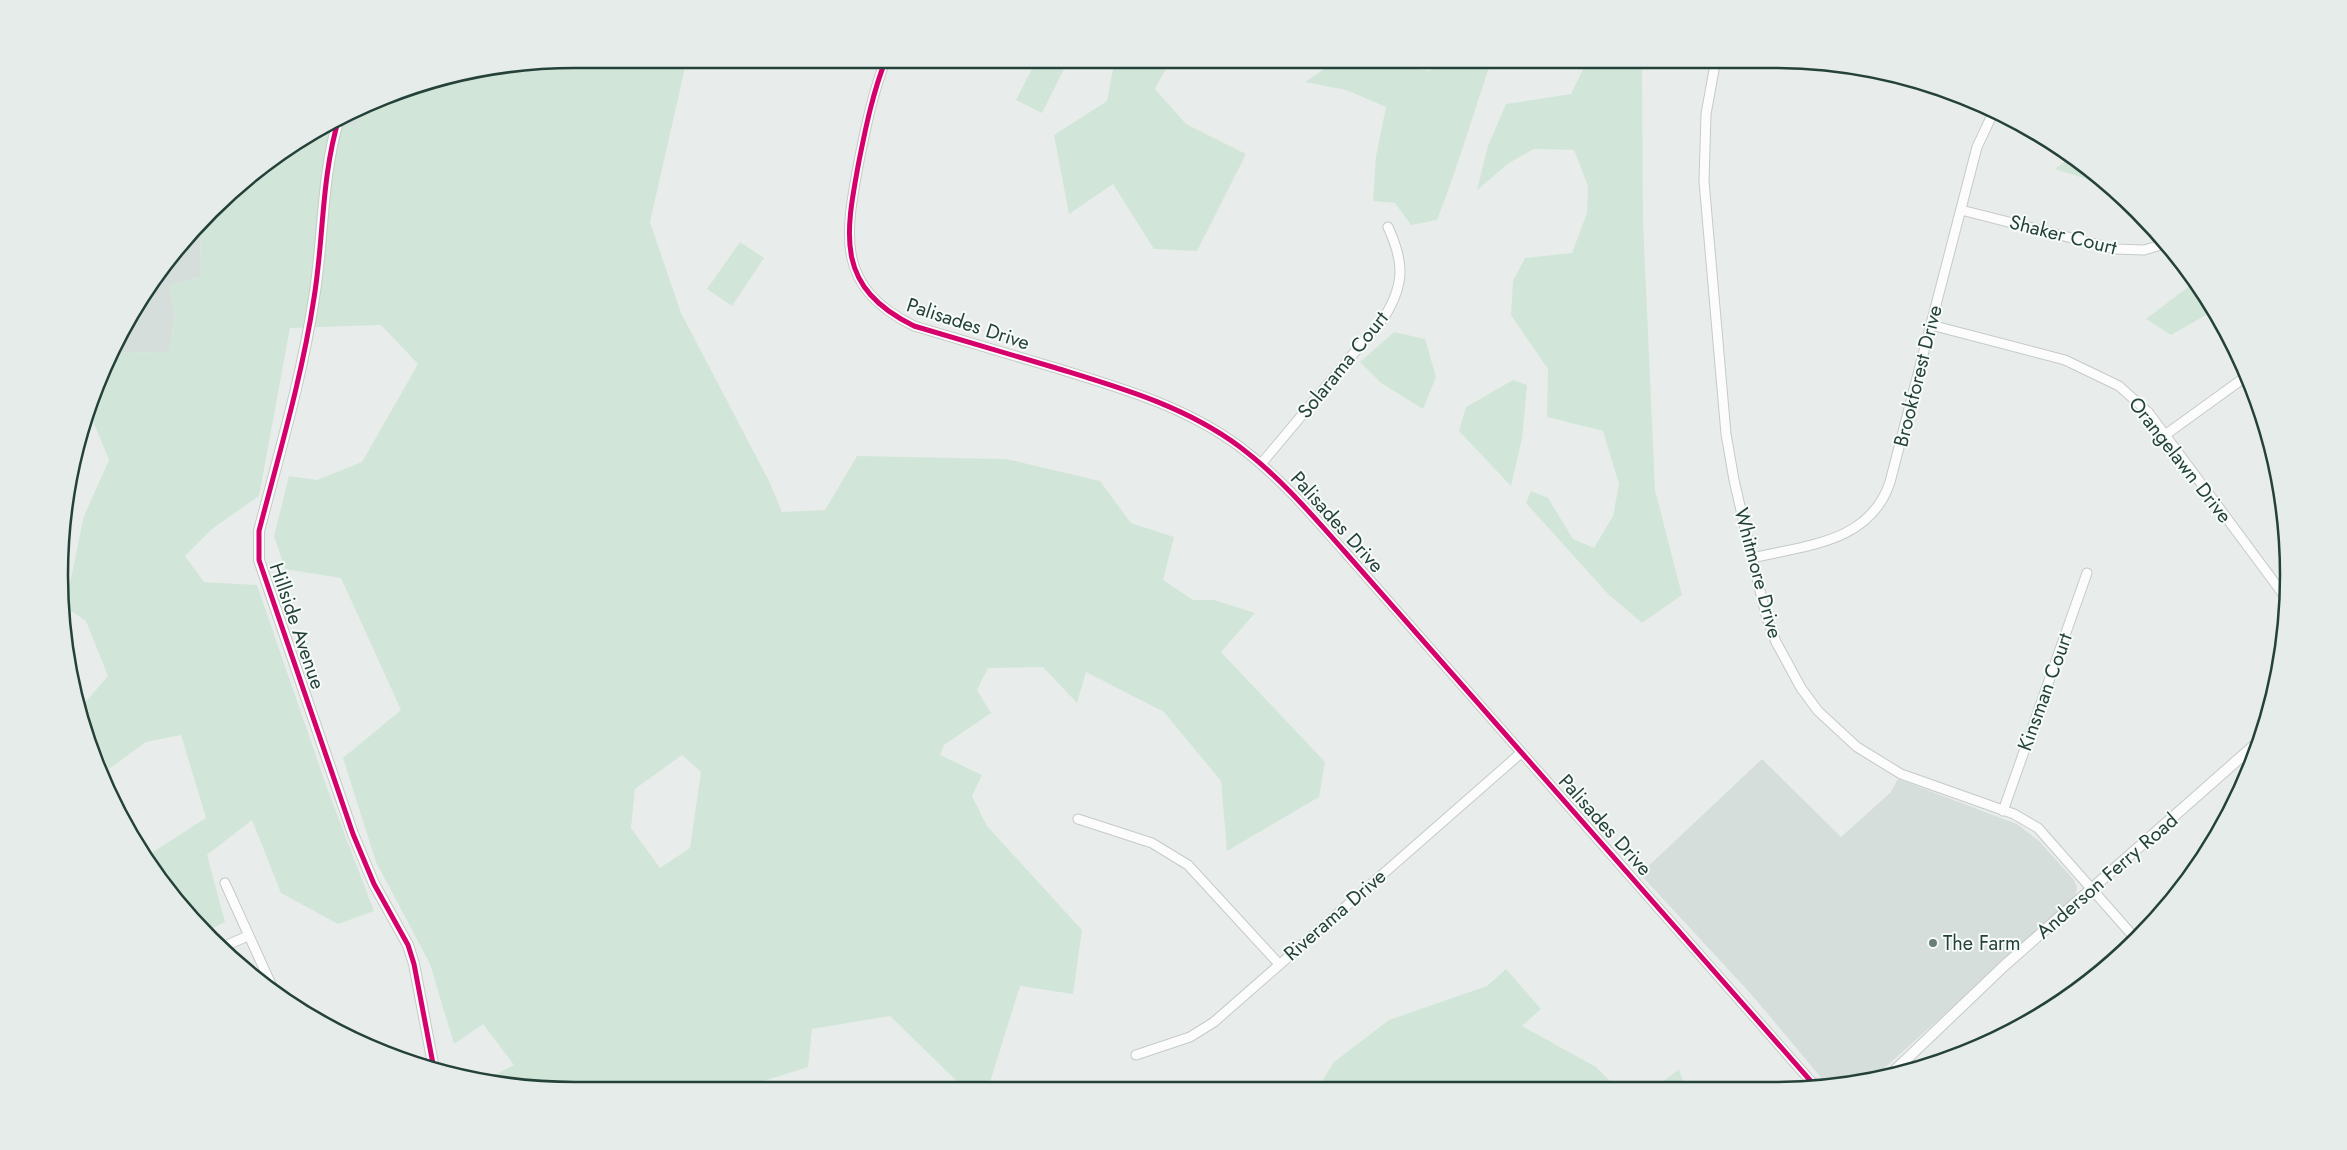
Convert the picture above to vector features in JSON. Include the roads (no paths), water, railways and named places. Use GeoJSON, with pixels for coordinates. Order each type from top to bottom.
{"type":"FeatureCollection","features":[{"type":"Feature","properties":{"kind":"street","name":"Palisades Drive"},"geometry":{"type":"LineString","coordinates":[[883,68],[869,109],[848,229],[856,272],[877,302],[897,318],[914,326],[1116,386],[1160,402],[1211,428],[1262,464],[1292,493],[1810,1081]]}},
{"type":"Feature","properties":{"kind":"street","name":"Whitmore Drive"},"geometry":{"type":"LineString","coordinates":[[1714,68],[1706,114],[1704,181],[1726,434],[1734,480],[1766,615],[1784,659],[1801,688],[1838,731],[1872,758],[1901,774],[2026,820],[2038,828],[2131,934]]}},
{"type":"Feature","properties":{"kind":"street","name":"Brookforest Drive"},"geometry":{"type":"LineString","coordinates":[[1752,558],[1838,537],[1864,523],[1874,513],[1890,482],[1977,147],[1991,118]]}},
{"type":"Feature","properties":{"kind":"street","name":"Hillside Avenue"},"geometry":{"type":"LineString","coordinates":[[337,127],[325,184],[315,296],[306,343],[259,531],[259,560],[353,834],[374,884],[408,945],[414,964],[433,1062]]}},
{"type":"Feature","properties":{"kind":"street","name":"Shaker Court"},"geometry":{"type":"LineString","coordinates":[[1961,210],[2115,249],[2144,250],[2159,246]]}},
{"type":"Feature","properties":{"kind":"street","name":"Solarama Court"},"geometry":{"type":"LineString","coordinates":[[1262,464],[1385,316],[1392,304],[1397,290],[1401,262],[1388,227]]}},
{"type":"Feature","properties":{"kind":"street","name":"Orangelawn Drive"},"geometry":{"type":"LineString","coordinates":[[1931,325],[2075,364],[2119,386],[2134,398],[2165,435],[2279,589]]}},
{"type":"Feature","properties":{"kind":"street"},"geometry":{"type":"LineString","coordinates":[[2165,435],[2241,380]]}},
{"type":"Feature","properties":{"kind":"street","name":"Kinsman Court"},"geometry":{"type":"LineString","coordinates":[[2003,811],[2087,573]]}},
{"type":"Feature","properties":{"kind":"street","name":"Anderson Ferry Road"},"geometry":{"type":"LineString","coordinates":[[1899,1066],[2004,966],[2248,751]]}},
{"type":"Feature","properties":{"kind":"street","name":"Riverama Drive"},"geometry":{"type":"LineString","coordinates":[[1136,1055],[1177,1043],[1203,1030],[1521,753]]}},
{"type":"Feature","properties":{"kind":"street"},"geometry":{"type":"LineString","coordinates":[[1078,819],[1152,843],[1188,865],[1279,964]]}},
{"type":"Feature","properties":{"kind":"street"},"geometry":{"type":"LineString","coordinates":[[225,883],[269,980]]}},
{"type":"Feature","properties":{"kind":"street"},"geometry":{"type":"LineString","coordinates":[[227,945],[248,936]]}},
{"type":"Feature","properties":{"kind":"place","name":"The Farm"},"geometry":{"type":"Point","coordinates":[1933,943]}}]}
